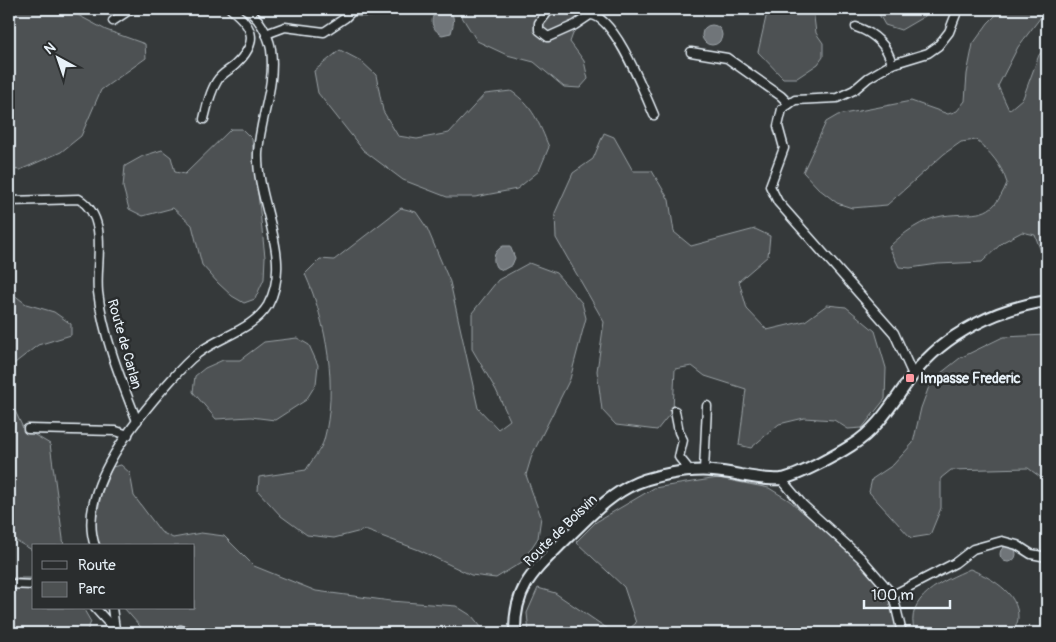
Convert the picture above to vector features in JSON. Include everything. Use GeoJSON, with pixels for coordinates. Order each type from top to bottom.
{"type":"FeatureCollection","features":[{"type":"Feature","properties":{"kind":"main road","name":"Route de Boisvin"},"geometry":{"type":"LineString","coordinates":[[515,633],[514,612],[526,581],[589,516],[628,487],[671,473],[704,471],[781,479],[794,475],[854,444],[874,427],[924,360],[946,342],[988,318],[1031,304],[1047,301]]}},
{"type":"Feature","properties":{"kind":"street"},"geometry":{"type":"LineString","coordinates":[[113,21],[131,9]]}},
{"type":"Feature","properties":{"kind":"street"},"geometry":{"type":"LineString","coordinates":[[204,118],[215,83],[241,59],[251,41],[251,30],[248,23],[230,9]]}},
{"type":"Feature","properties":{"kind":"street"},"geometry":{"type":"LineString","coordinates":[[96,544],[91,522],[100,485],[107,467],[137,421],[186,363],[209,345],[250,323],[267,306],[272,294],[276,261],[259,173],[258,153],[271,90],[272,59],[266,34],[258,20],[245,9]]}},
{"type":"Feature","properties":{"kind":"street"},"geometry":{"type":"LineString","coordinates":[[266,34],[285,27],[324,32],[345,18],[354,9]]}},
{"type":"Feature","properties":{"kind":"street"},"geometry":{"type":"LineString","coordinates":[[550,9],[539,23],[539,30],[548,37],[575,25],[590,15],[601,19],[621,44],[654,115]]}},
{"type":"Feature","properties":{"kind":"street"},"geometry":{"type":"LineString","coordinates":[[913,375],[894,333],[778,202],[770,186],[784,148],[778,126],[782,109],[795,100],[836,98],[854,90],[868,78],[892,64],[928,53],[938,46],[949,32],[958,9]]}},
{"type":"Feature","properties":{"kind":"street"},"geometry":{"type":"LineString","coordinates":[[856,27],[867,31],[879,40],[886,48],[892,64]]}},
{"type":"Feature","properties":{"kind":"street"},"geometry":{"type":"LineString","coordinates":[[691,52],[727,58],[781,96],[789,104]]}},
{"type":"Feature","properties":{"kind":"street","name":"Route de Carlan"},"geometry":{"type":"LineString","coordinates":[[9,201],[79,199],[92,210],[97,224],[99,241],[96,264],[98,293],[106,332],[137,421]]}},
{"type":"Feature","properties":{"kind":"street"},"geometry":{"type":"LineString","coordinates":[[704,471],[707,406]]}},
{"type":"Feature","properties":{"kind":"street"},"geometry":{"type":"LineString","coordinates":[[675,411],[678,432],[682,440],[679,457],[691,472]]}},
{"type":"Feature","properties":{"kind":"street"},"geometry":{"type":"LineString","coordinates":[[28,429],[116,431],[128,435]]}},
{"type":"Feature","properties":{"kind":"street"},"geometry":{"type":"LineString","coordinates":[[781,479],[803,505],[866,563],[893,594],[902,633]]}},
{"type":"Feature","properties":{"kind":"street"},"geometry":{"type":"LineString","coordinates":[[893,594],[955,563],[973,550],[1002,542],[1017,545],[1031,554],[1047,556]]}},
{"type":"Feature","properties":{"kind":"street"},"geometry":{"type":"LineString","coordinates":[[9,584],[32,585]]}},
{"type":"Feature","properties":{"kind":"street"},"geometry":{"type":"LineString","coordinates":[[97,610],[115,632]]}},
{"type":"Feature","properties":{"kind":"street"},"geometry":{"type":"LineString","coordinates":[[112,610],[115,632]]}},
{"type":"Feature","properties":{"kind":"street"},"geometry":{"type":"LineString","coordinates":[[175,633],[180,630],[195,633]]}},
{"type":"Feature","properties":{"kind":"green space"},"geometry":{"type":"Polygon","coordinates":[[[9,9],[72,9],[74,13],[106,30],[145,44],[146,58],[101,90],[81,136],[61,152],[20,170],[9,169],[9,9]]]}},
{"type":"Feature","properties":{"kind":"green space"},"geometry":{"type":"Polygon","coordinates":[[[308,9],[406,9],[382,16],[370,17],[308,9]]]}},
{"type":"Feature","properties":{"kind":"green space"},"geometry":{"type":"Polygon","coordinates":[[[457,9],[582,9],[570,42],[584,61],[588,79],[580,88],[564,87],[534,62],[507,55],[477,41],[457,9]]]}},
{"type":"Feature","properties":{"kind":"green space"},"geometry":{"type":"Polygon","coordinates":[[[774,9],[813,9],[816,33],[823,43],[823,57],[818,64],[797,78],[783,78],[758,52],[766,17],[774,9]]]}},
{"type":"Feature","properties":{"kind":"green space"},"geometry":{"type":"Polygon","coordinates":[[[876,9],[930,9],[925,16],[901,30],[885,25],[876,9]]]}},
{"type":"Feature","properties":{"kind":"green space"},"geometry":{"type":"Polygon","coordinates":[[[1002,9],[1047,9],[1018,47],[998,86],[1009,110],[1023,98],[1039,55],[1047,45],[1047,268],[1035,235],[1022,232],[1003,242],[982,262],[938,264],[910,268],[899,267],[889,247],[914,227],[942,216],[982,212],[995,204],[1001,195],[1007,183],[1005,176],[995,159],[976,140],[961,142],[944,154],[887,205],[852,208],[837,203],[819,189],[803,172],[826,122],[838,115],[911,101],[948,114],[957,111],[965,101],[967,74],[973,44],[988,23],[1002,9]]]}},
{"type":"Feature","properties":{"kind":"green space"},"geometry":{"type":"Polygon","coordinates":[[[340,50],[361,61],[376,75],[383,111],[398,136],[417,139],[449,133],[485,94],[511,91],[530,109],[549,147],[539,171],[517,189],[475,197],[447,197],[403,180],[363,150],[318,93],[314,71],[340,50]]]}},
{"type":"Feature","properties":{"kind":"green space"},"geometry":{"type":"Polygon","coordinates":[[[231,129],[242,129],[252,139],[265,257],[264,279],[255,299],[244,303],[232,296],[202,265],[192,225],[173,208],[143,216],[129,209],[123,187],[125,166],[143,156],[162,150],[171,157],[175,172],[185,174],[231,129]]]}},
{"type":"Feature","properties":{"kind":"green space"},"geometry":{"type":"Polygon","coordinates":[[[604,133],[614,137],[633,171],[652,171],[669,200],[674,232],[691,246],[755,229],[770,236],[768,256],[739,281],[747,309],[767,330],[805,321],[827,305],[846,307],[875,331],[886,368],[885,399],[862,428],[848,429],[834,420],[804,418],[779,424],[751,448],[739,445],[746,389],[705,376],[692,366],[675,369],[673,410],[657,430],[616,425],[602,410],[597,371],[604,322],[556,238],[555,213],[573,173],[593,159],[604,133]]]}},
{"type":"Feature","properties":{"kind":"green space"},"geometry":{"type":"Polygon","coordinates":[[[401,208],[416,212],[427,228],[450,282],[478,408],[498,429],[510,420],[496,390],[472,349],[472,313],[498,280],[529,263],[556,273],[582,303],[586,318],[570,379],[532,455],[526,475],[541,517],[538,538],[522,562],[496,578],[471,575],[419,550],[365,530],[334,538],[307,535],[281,516],[258,491],[259,477],[306,470],[324,440],[330,399],[328,356],[319,313],[305,274],[320,259],[334,260],[401,208]]]}},
{"type":"Feature","properties":{"kind":"green space"},"geometry":{"type":"Polygon","coordinates":[[[9,291],[26,304],[54,312],[71,324],[71,335],[38,345],[11,366],[9,383],[9,291]]]}},
{"type":"Feature","properties":{"kind":"green space"},"geometry":{"type":"Polygon","coordinates":[[[1047,335],[1047,482],[1028,468],[951,470],[941,478],[941,508],[930,535],[911,538],[869,492],[872,479],[893,465],[913,443],[921,408],[931,381],[960,358],[1003,337],[1047,335]]]}},
{"type":"Feature","properties":{"kind":"green space"},"geometry":{"type":"Polygon","coordinates":[[[297,338],[309,345],[318,365],[316,384],[306,400],[275,420],[251,417],[216,419],[193,392],[195,376],[205,368],[223,360],[240,360],[264,342],[297,338]]]}},
{"type":"Feature","properties":{"kind":"green space"},"geometry":{"type":"Polygon","coordinates":[[[9,398],[23,428],[50,444],[64,544],[32,544],[32,550],[9,537],[9,398]]]}},
{"type":"Feature","properties":{"kind":"green space"},"geometry":{"type":"Polygon","coordinates":[[[121,465],[130,473],[134,496],[161,532],[173,538],[201,533],[224,536],[254,566],[316,591],[391,601],[456,606],[472,616],[486,633],[146,633],[126,610],[195,610],[195,544],[100,544],[94,531],[101,495],[112,467],[121,465]]]}},
{"type":"Feature","properties":{"kind":"green space"},"geometry":{"type":"Polygon","coordinates":[[[718,478],[769,488],[790,501],[850,553],[883,583],[893,603],[896,633],[614,633],[629,629],[636,623],[624,587],[576,542],[596,522],[654,488],[718,478]]]}},
{"type":"Feature","properties":{"kind":"green space"},"geometry":{"type":"Polygon","coordinates":[[[970,569],[994,581],[1014,600],[1018,618],[1012,633],[915,633],[913,620],[920,600],[938,585],[970,569]]]}},
{"type":"Feature","properties":{"kind":"green space"},"geometry":{"type":"Polygon","coordinates":[[[9,578],[32,578],[32,610],[84,610],[91,622],[86,633],[9,633],[9,578]]]}},
{"type":"Feature","properties":{"kind":"green space"},"geometry":{"type":"Polygon","coordinates":[[[538,588],[555,593],[614,633],[529,633],[527,613],[538,588]]]}},
{"type":"Feature","properties":{"kind":"shaded area"},"geometry":{"type":"Polygon","coordinates":[[[447,9],[453,17],[453,26],[451,33],[442,35],[433,27],[432,20],[437,10],[447,9]]]}},
{"type":"Feature","properties":{"kind":"shaded area"},"geometry":{"type":"Polygon","coordinates":[[[708,25],[716,25],[722,31],[722,39],[716,45],[708,45],[702,39],[702,31],[708,25]]]}},
{"type":"Feature","properties":{"kind":"shaded area"},"geometry":{"type":"Polygon","coordinates":[[[503,246],[510,246],[515,258],[512,265],[503,270],[496,267],[494,258],[496,252],[503,246]]]}},
{"type":"Feature","properties":{"kind":"shaded area"},"geometry":{"type":"Polygon","coordinates":[[[1008,546],[1014,548],[1016,554],[1014,560],[1008,562],[1002,560],[1000,554],[1002,548],[1008,546]]]}},
{"type":"Feature","properties":{"kind":"place","name":"Impasse Frederic"},"geometry":{"type":"Point","coordinates":[910,378]}}]}
